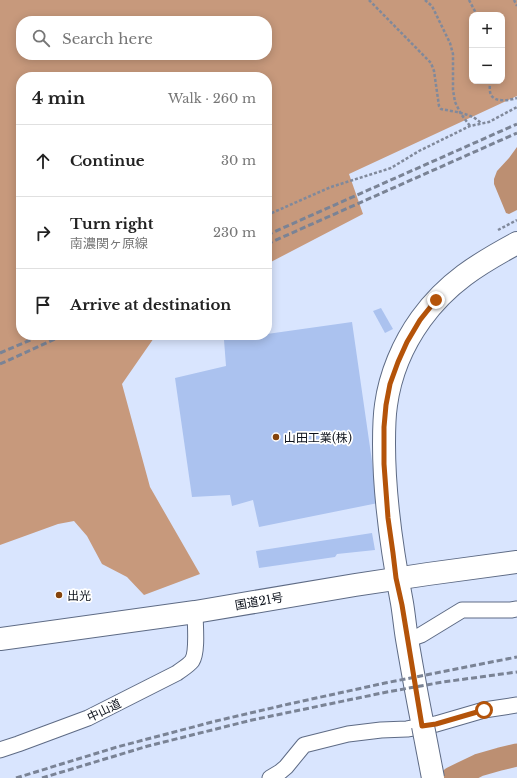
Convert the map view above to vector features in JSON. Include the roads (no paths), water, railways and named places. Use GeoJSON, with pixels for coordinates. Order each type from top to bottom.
{"type":"FeatureCollection","features":[{"type":"Feature","properties":{"kind":"main road"},"geometry":{"type":"LineString","coordinates":[[433,778],[422,726],[402,605],[396,578],[388,518],[384,456],[386,405],[390,384],[407,342],[420,320],[436,300],[471,269],[517,243]]}},
{"type":"Feature","properties":{"kind":"main road","name":"国道21号"},"geometry":{"type":"LineString","coordinates":[[0,639],[195,612],[396,578],[517,562]]}},
{"type":"Feature","properties":{"kind":"street"},"geometry":{"type":"LineString","coordinates":[[407,640],[420,635],[462,610],[517,609]]}},
{"type":"Feature","properties":{"kind":"street","name":"中山道"},"geometry":{"type":"LineString","coordinates":[[0,750],[88,718],[177,673],[192,661],[194,656],[195,612]]}},
{"type":"Feature","properties":{"kind":"street"},"geometry":{"type":"LineString","coordinates":[[270,778],[286,767],[304,745],[348,734],[407,729],[436,724],[484,710],[517,706]]}},
{"type":"Feature","properties":{"kind":"waterway"},"geometry":{"type":"LineString","coordinates":[[452,778],[479,765],[517,755]]}},
{"type":"Feature","properties":{"kind":"railway"},"geometry":{"type":"LineString","coordinates":[[272,233],[517,124]]}},
{"type":"Feature","properties":{"kind":"railway"},"geometry":{"type":"LineString","coordinates":[[272,242],[517,133]]}},
{"type":"Feature","properties":{"kind":"railway"},"geometry":{"type":"LineString","coordinates":[[0,353],[30,340]]}},
{"type":"Feature","properties":{"kind":"railway"},"geometry":{"type":"LineString","coordinates":[[0,364],[53,340]]}},
{"type":"Feature","properties":{"kind":"railway"},"geometry":{"type":"LineString","coordinates":[[16,778],[117,747],[216,721],[385,683],[517,657]]}},
{"type":"Feature","properties":{"kind":"railway"},"geometry":{"type":"LineString","coordinates":[[42,778],[148,746],[252,720],[387,692],[443,682],[517,672]]}},
{"type":"Feature","properties":{"kind":"place","name":"山田工業(株)"},"geometry":{"type":"Point","coordinates":[276,437]}},
{"type":"Feature","properties":{"kind":"place","name":"出光"},"geometry":{"type":"Point","coordinates":[59,595]}}]}
